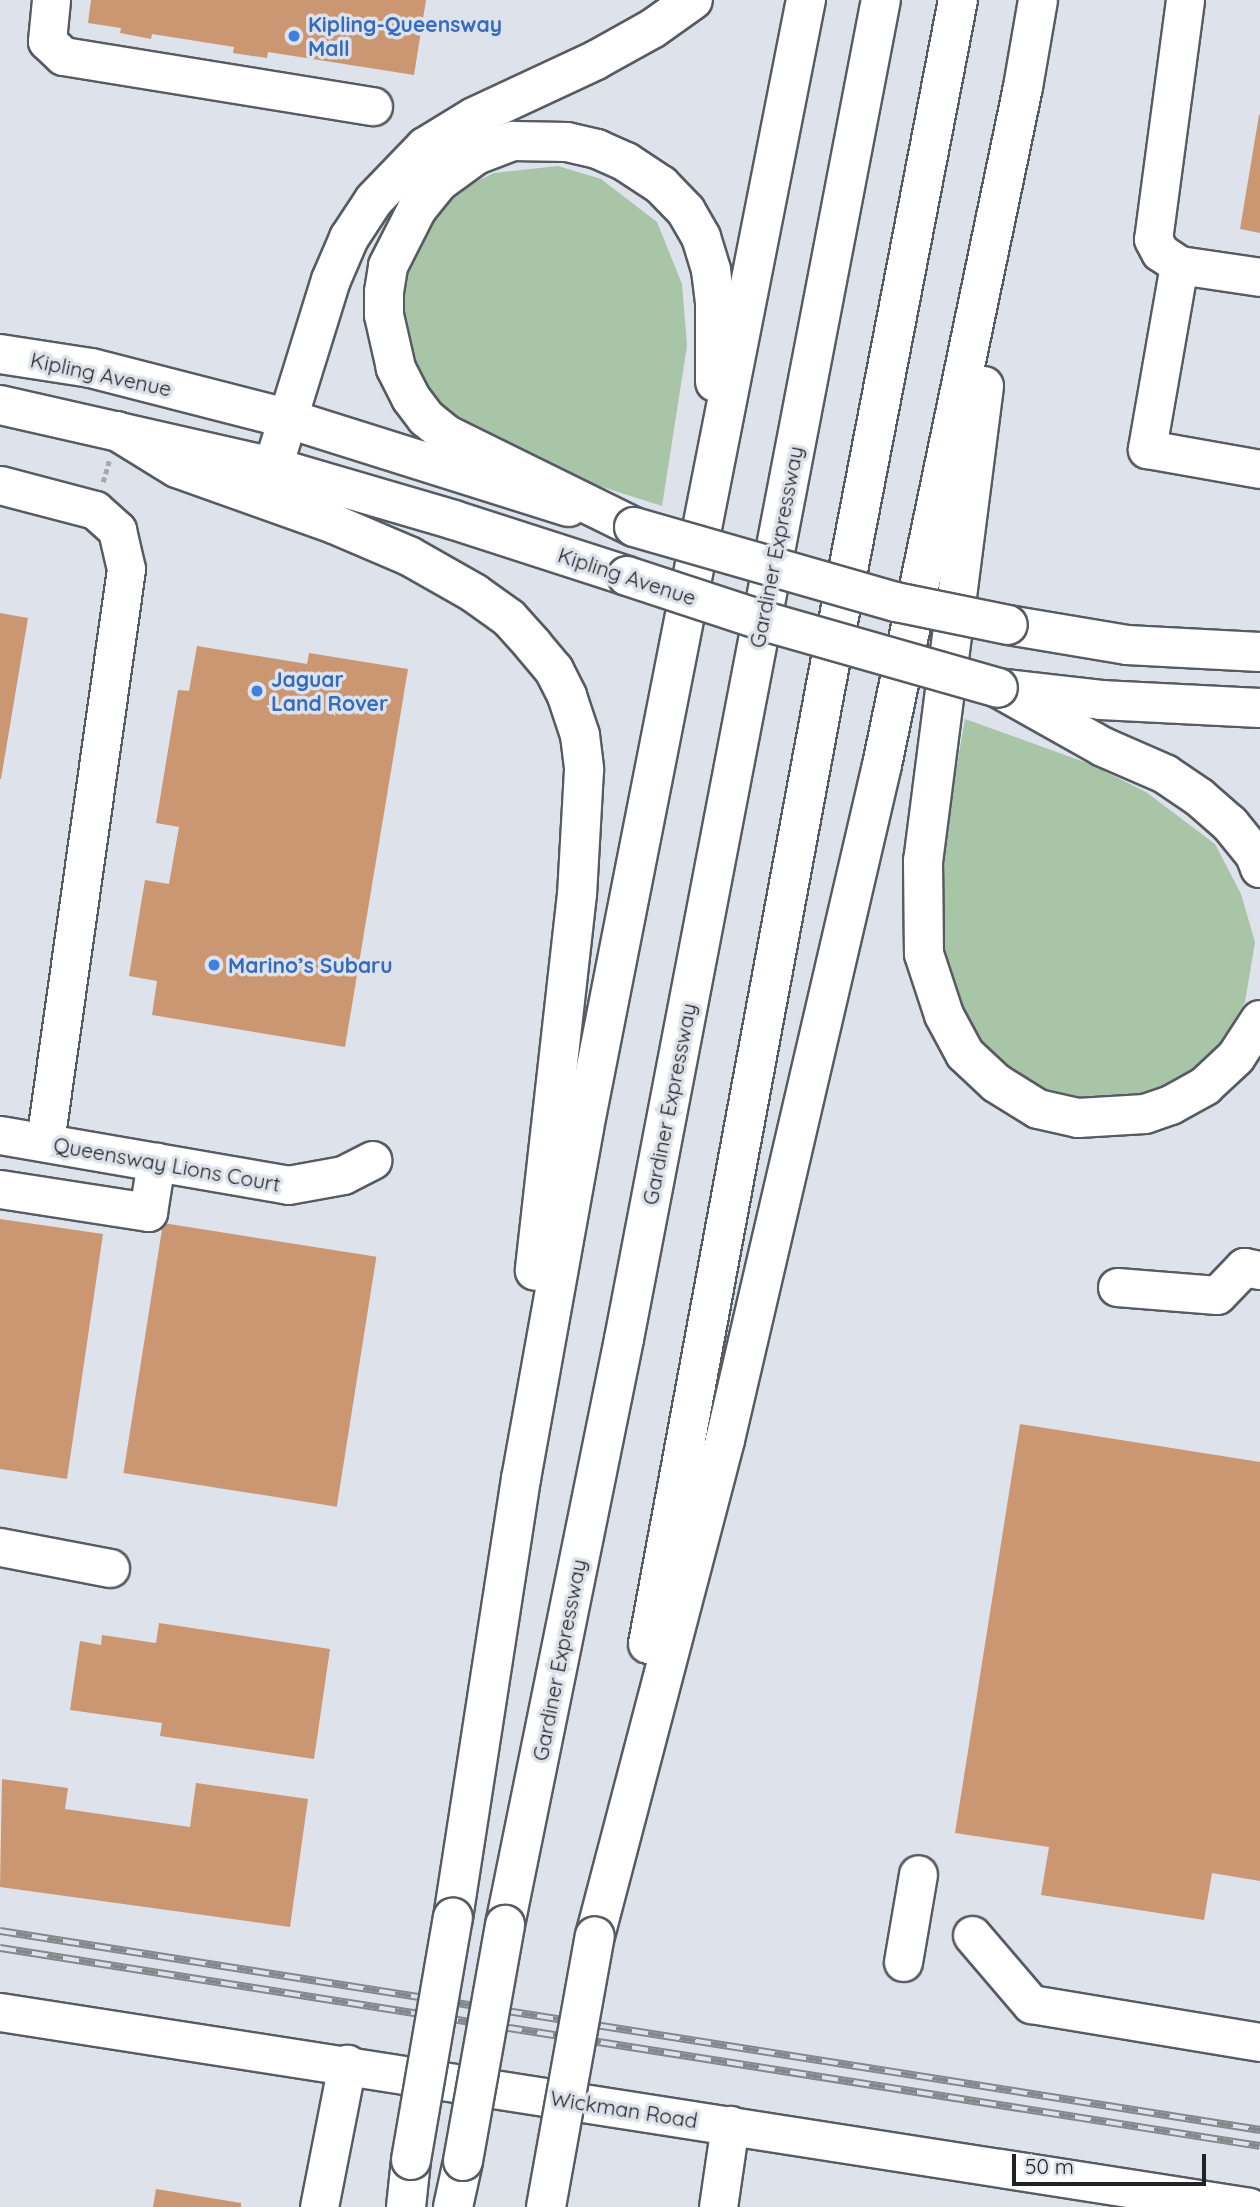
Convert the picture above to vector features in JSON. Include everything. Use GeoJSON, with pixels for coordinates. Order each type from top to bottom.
{"type":"FeatureCollection","features":[{"type":"Feature","properties":{"kind":"main road"},"geometry":{"type":"LineString","coordinates":[[273,467],[331,280],[349,238],[374,200],[425,147],[474,117],[596,60],[652,29],[693,0]]}},
{"type":"Feature","properties":{"kind":"main road"},"geometry":{"type":"LineString","coordinates":[[406,2207],[411,2160],[453,1918],[521,1479],[584,1128],[715,475],[806,0]]}},
{"type":"Feature","properties":{"kind":"main road","name":"Gardiner Expressway"},"geometry":{"type":"LineString","coordinates":[[453,2207],[505,1925],[624,1339],[881,0]]}},
{"type":"Feature","properties":{"kind":"main road"},"geometry":{"type":"LineString","coordinates":[[546,2207],[821,708],[958,0]]}},
{"type":"Feature","properties":{"kind":"main road"},"geometry":{"type":"LineString","coordinates":[[595,1936],[725,1440],[882,765],[1023,87],[1038,0]]}},
{"type":"Feature","properties":{"kind":"main road"},"geometry":{"type":"LineString","coordinates":[[1023,87],[923,860],[924,954],[944,1016],[965,1054],[996,1083],[1038,1109],[1077,1118],[1145,1114],[1171,1105],[1205,1086],[1236,1057],[1260,1020]]}},
{"type":"Feature","properties":{"kind":"main road"},"geometry":{"type":"LineString","coordinates":[[634,527],[447,435],[426,418],[411,398],[396,368],[384,315],[388,266],[417,209],[439,182],[476,155],[513,141],[538,139],[597,149],[626,162],[661,185],[686,211],[701,237],[711,270],[715,301],[715,475]]}},
{"type":"Feature","properties":{"kind":"main road","name":"Kipling Avenue"},"geometry":{"type":"LineString","coordinates":[[0,354],[91,368],[286,418],[634,527],[896,602],[1008,625],[1127,645],[1260,652]]}},
{"type":"Feature","properties":{"kind":"main road","name":"Kipling Avenue"},"geometry":{"type":"LineString","coordinates":[[0,405],[273,467],[454,520],[767,622],[998,688],[1101,700],[1260,708]]}},
{"type":"Feature","properties":{"kind":"main road"},"geometry":{"type":"LineString","coordinates":[[117,431],[177,468],[334,524],[409,556],[474,593],[509,618],[554,670],[567,696],[580,735],[584,770],[577,894],[537,1248],[521,1479]]}},
{"type":"Feature","properties":{"kind":"main road"},"geometry":{"type":"LineString","coordinates":[[998,688],[1103,747],[1165,774],[1199,797],[1230,824],[1255,855],[1260,868]]}},
{"type":"Feature","properties":{"kind":"street"},"geometry":{"type":"LineString","coordinates":[[51,0],[47,41],[63,56],[373,106]]}},
{"type":"Feature","properties":{"kind":"street"},"geometry":{"type":"LineString","coordinates":[[1185,0],[1153,239],[1160,252],[1179,265],[1260,277]]}},
{"type":"Feature","properties":{"kind":"street"},"geometry":{"type":"LineString","coordinates":[[1179,265],[1147,449],[1260,469]]}},
{"type":"Feature","properties":{"kind":"street"},"geometry":{"type":"LineString","coordinates":[[0,485],[95,510],[117,530],[126,569],[45,1142]]}},
{"type":"Feature","properties":{"kind":"street","name":"Queensway Lions Court"},"geometry":{"type":"LineString","coordinates":[[0,1135],[288,1185],[343,1175],[372,1160]]}},
{"type":"Feature","properties":{"kind":"street"},"geometry":{"type":"LineString","coordinates":[[0,1189],[148,1212],[156,1162]]}},
{"type":"Feature","properties":{"kind":"street"},"geometry":{"type":"LineString","coordinates":[[1117,1287],[1217,1295],[1244,1267],[1260,1270]]}},
{"type":"Feature","properties":{"kind":"street"},"geometry":{"type":"LineString","coordinates":[[0,1547],[110,1568]]}},
{"type":"Feature","properties":{"kind":"street"},"geometry":{"type":"LineString","coordinates":[[903,1962],[918,1874]]}},
{"type":"Feature","properties":{"kind":"street"},"geometry":{"type":"LineString","coordinates":[[972,1935],[1031,2004],[1260,2042]]}},
{"type":"Feature","properties":{"kind":"street","name":"Wickman Road"},"geometry":{"type":"LineString","coordinates":[[0,2012],[730,2125],[1205,2204],[1249,2207]]}},
{"type":"Feature","properties":{"kind":"street"},"geometry":{"type":"LineString","coordinates":[[319,2207],[347,2064]]}},
{"type":"Feature","properties":{"kind":"street"},"geometry":{"type":"LineString","coordinates":[[718,2207],[730,2125]]}},
{"type":"Feature","properties":{"kind":"path"},"geometry":{"type":"LineString","coordinates":[[95,510],[117,431]]}},
{"type":"Feature","properties":{"kind":"green space"},"geometry":{"type":"Polygon","coordinates":[[[558,166],[601,179],[657,222],[682,284],[687,346],[662,506],[568,476],[440,411],[405,359],[399,310],[404,282],[415,245],[446,196],[494,173],[558,166]]]}},
{"type":"Feature","properties":{"kind":"green space"},"geometry":{"type":"Polygon","coordinates":[[[965,719],[1090,764],[1146,792],[1215,844],[1241,894],[1255,942],[1245,1002],[1218,1047],[1182,1082],[1133,1103],[1074,1105],[1031,1091],[980,1049],[955,1005],[936,939],[937,879],[965,719]]]}},
{"type":"Feature","properties":{"kind":"building","name":"Kipling-Queensway Mall"},"geometry":{"type":"Polygon","coordinates":[[[91,0],[426,0],[414,75],[268,52],[267,58],[233,53],[234,47],[152,34],[151,39],[120,33],[121,28],[88,23],[91,0]]]}},
{"type":"Feature","properties":{"kind":"building"},"geometry":{"type":"Polygon","coordinates":[[[1260,115],[1260,233],[1240,229],[1260,115]]]}},
{"type":"Feature","properties":{"kind":"building"},"geometry":{"type":"Polygon","coordinates":[[[0,613],[28,618],[1,779],[0,779],[0,613]]]}},
{"type":"Feature","properties":{"kind":"building"},"geometry":{"type":"Polygon","coordinates":[[[197,646],[307,664],[309,653],[408,669],[345,1047],[152,1015],[157,981],[129,976],[145,880],[169,884],[179,827],[156,823],[178,690],[189,691],[197,646]]]}},
{"type":"Feature","properties":{"kind":"building"},"geometry":{"type":"Polygon","coordinates":[[[0,1219],[103,1234],[67,1479],[0,1469],[0,1219]]]}},
{"type":"Feature","properties":{"kind":"building"},"geometry":{"type":"Polygon","coordinates":[[[163,1223],[376,1257],[337,1507],[123,1473],[163,1223]]]}},
{"type":"Feature","properties":{"kind":"building"},"geometry":{"type":"Polygon","coordinates":[[[1020,1424],[1260,1462],[1260,1881],[1212,1873],[1204,1920],[1041,1895],[1049,1847],[955,1833],[1020,1424]]]}},
{"type":"Feature","properties":{"kind":"building"},"geometry":{"type":"Polygon","coordinates":[[[159,1623],[330,1649],[314,1759],[160,1736],[162,1723],[70,1710],[80,1641],[101,1645],[102,1635],[156,1643],[159,1623]]]}},
{"type":"Feature","properties":{"kind":"building"},"geometry":{"type":"Polygon","coordinates":[[[2,1779],[68,1788],[65,1809],[190,1827],[196,1783],[308,1799],[290,1927],[0,1887],[2,1779]]]}},
{"type":"Feature","properties":{"kind":"building"},"geometry":{"type":"Polygon","coordinates":[[[156,2189],[241,2203],[241,2207],[153,2207],[156,2189]]]}},
{"type":"Feature","properties":{"kind":"railway"},"geometry":{"type":"LineString","coordinates":[[0,1931],[1260,2130]]}},
{"type":"Feature","properties":{"kind":"railway"},"geometry":{"type":"LineString","coordinates":[[0,1948],[1260,2146]]}},
{"type":"Feature","properties":{"kind":"place","name":"Kipling-Queensway Mall"},"geometry":{"type":"Point","coordinates":[294,36]}},
{"type":"Feature","properties":{"kind":"place","name":"Jaguar Land Rover"},"geometry":{"type":"Point","coordinates":[257,691]}},
{"type":"Feature","properties":{"kind":"place","name":"Marino’s Subaru"},"geometry":{"type":"Point","coordinates":[214,965]}}]}
